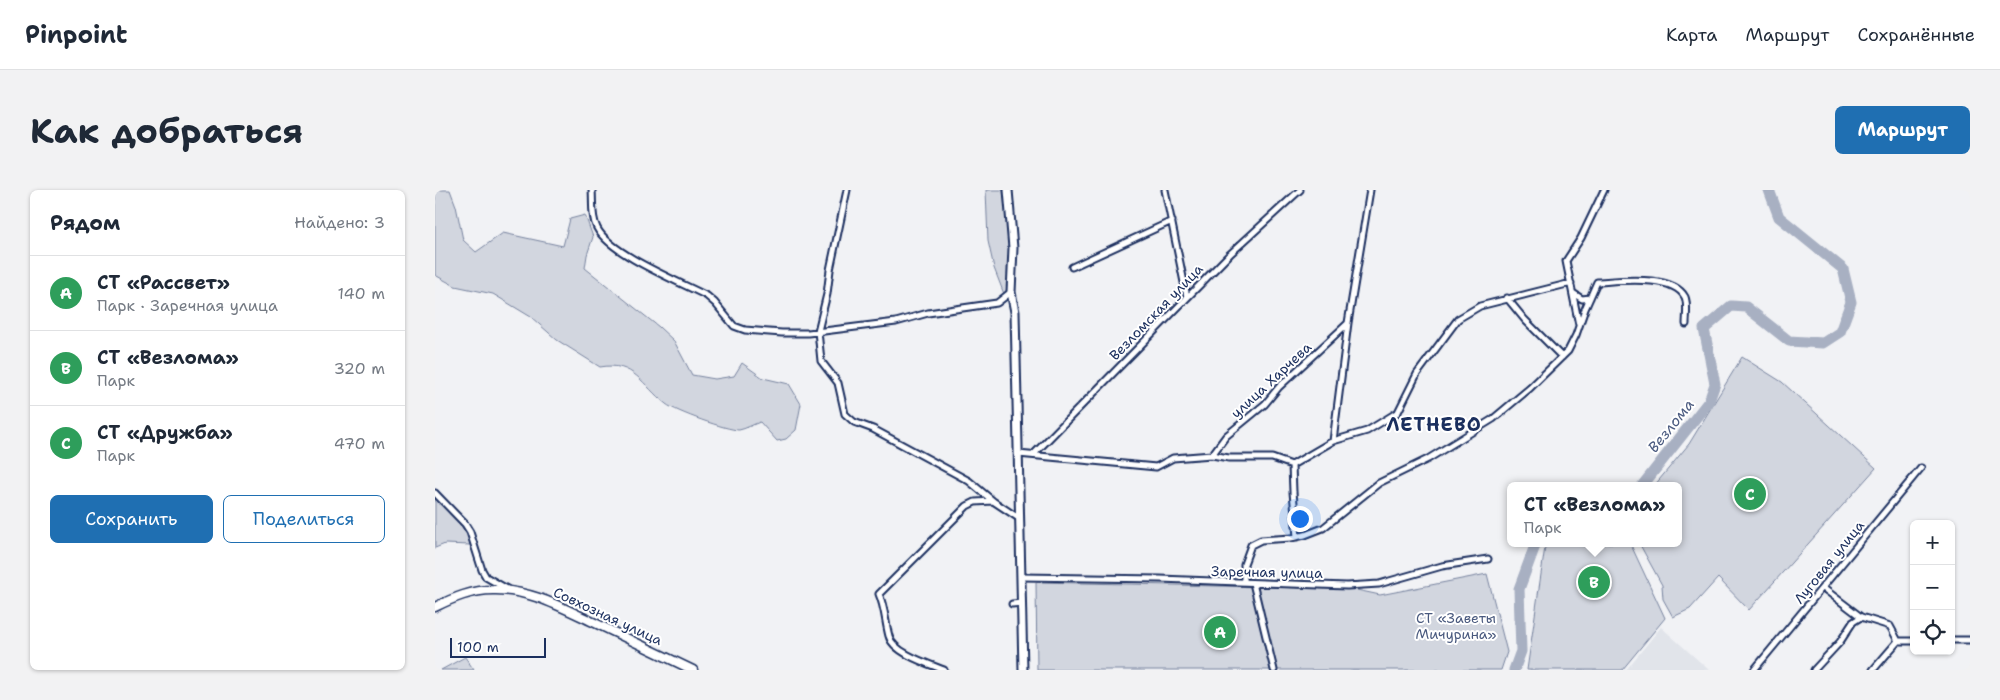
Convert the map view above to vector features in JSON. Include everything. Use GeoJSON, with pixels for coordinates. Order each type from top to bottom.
{"type":"FeatureCollection","features":[{"type":"Feature","properties":{"kind":"main road","name":"Совхозная улица"},"geometry":{"type":"LineString","coordinates":[[435,607],[464,595],[480,591],[510,590],[554,604],[693,670]]}},
{"type":"Feature","properties":{"kind":"street"},"geometry":{"type":"LineString","coordinates":[[592,190],[595,223],[604,238],[625,254],[707,296],[734,326],[745,330],[771,333],[818,331],[887,323],[928,313],[997,303],[1011,292]]}},
{"type":"Feature","properties":{"kind":"street"},"geometry":{"type":"LineString","coordinates":[[847,190],[818,331],[821,362],[838,384],[845,414],[849,419],[961,476],[1020,519]]}},
{"type":"Feature","properties":{"kind":"street"},"geometry":{"type":"LineString","coordinates":[[1165,190],[1187,296]]}},
{"type":"Feature","properties":{"kind":"street","name":"Везломская улица"},"geometry":{"type":"LineString","coordinates":[[1033,455],[1187,296],[1300,190]]}},
{"type":"Feature","properties":{"kind":"street"},"geometry":{"type":"LineString","coordinates":[[1333,442],[1348,323],[1370,190]]}},
{"type":"Feature","properties":{"kind":"street"},"geometry":{"type":"LineString","coordinates":[[1579,325],[1567,261],[1581,238],[1604,190]]}},
{"type":"Feature","properties":{"kind":"street"},"geometry":{"type":"LineString","coordinates":[[1007,193],[1013,248],[1011,292],[1015,312],[1023,670]]}},
{"type":"Feature","properties":{"kind":"street"},"geometry":{"type":"LineString","coordinates":[[1072,267],[1171,220]]}},
{"type":"Feature","properties":{"kind":"street"},"geometry":{"type":"LineString","coordinates":[[1244,582],[1244,564],[1251,545],[1261,540],[1297,537],[1323,528],[1379,483],[1428,459],[1493,419],[1530,388],[1562,357],[1573,341],[1597,282],[1651,280],[1679,289],[1686,298],[1686,324]]}},
{"type":"Feature","properties":{"kind":"street"},"geometry":{"type":"LineString","coordinates":[[1018,454],[1156,467],[1173,458],[1212,456],[1272,458],[1292,465],[1333,442],[1367,431],[1398,412],[1417,374],[1457,319],[1480,306],[1571,283]]}},
{"type":"Feature","properties":{"kind":"street"},"geometry":{"type":"LineString","coordinates":[[1573,293],[1577,297],[1590,298]]}},
{"type":"Feature","properties":{"kind":"street"},"geometry":{"type":"LineString","coordinates":[[1507,298],[1525,320],[1562,357]]}},
{"type":"Feature","properties":{"kind":"street","name":"улица Харчева"},"geometry":{"type":"LineString","coordinates":[[1212,456],[1226,436],[1265,404],[1279,387],[1348,323]]}},
{"type":"Feature","properties":{"kind":"street"},"geometry":{"type":"LineString","coordinates":[[1292,465],[1297,537]]}},
{"type":"Feature","properties":{"kind":"street","name":"Луговая улица"},"geometry":{"type":"LineString","coordinates":[[1754,670],[1921,468]]}},
{"type":"Feature","properties":{"kind":"street"},"geometry":{"type":"LineString","coordinates":[[435,493],[470,532],[481,570],[486,577],[510,590]]}},
{"type":"Feature","properties":{"kind":"street"},"geometry":{"type":"LineString","coordinates":[[944,670],[906,653],[891,642],[885,610],[879,594],[967,506],[975,502],[993,501]]}},
{"type":"Feature","properties":{"kind":"street","name":"Заречная улица"},"geometry":{"type":"LineString","coordinates":[[1021,577],[1347,586],[1379,584],[1442,566],[1488,559]]}},
{"type":"Feature","properties":{"kind":"street"},"geometry":{"type":"LineString","coordinates":[[1253,583],[1274,670]]}},
{"type":"Feature","properties":{"kind":"street"},"geometry":{"type":"LineString","coordinates":[[1823,588],[1861,617],[1890,626],[1898,641]]}},
{"type":"Feature","properties":{"kind":"street"},"geometry":{"type":"LineString","coordinates":[[1012,604],[1022,603]]}},
{"type":"Feature","properties":{"kind":"street"},"geometry":{"type":"LineString","coordinates":[[1815,670],[1840,642],[1853,622],[1861,617]]}},
{"type":"Feature","properties":{"kind":"street"},"geometry":{"type":"LineString","coordinates":[[1955,640],[1970,640]]}},
{"type":"Feature","properties":{"kind":"street"},"geometry":{"type":"LineString","coordinates":[[1873,670],[1898,641],[1910,641]]}},
{"type":"Feature","properties":{"kind":"shaded area"},"geometry":{"type":"Polygon","coordinates":[[[1661,627],[1709,670],[1626,670],[1661,627]]]}},
{"type":"Feature","properties":{"kind":"green space"},"geometry":{"type":"Polygon","coordinates":[[[435,190],[450,190],[456,206],[463,240],[476,252],[503,233],[563,246],[570,219],[585,215],[593,237],[585,268],[674,341],[692,375],[715,379],[734,376],[742,363],[763,378],[789,384],[801,404],[796,430],[786,439],[777,441],[760,422],[739,430],[690,416],[666,404],[637,376],[629,371],[612,366],[600,367],[557,340],[531,317],[493,294],[455,286],[435,275],[435,190]]]}},
{"type":"Feature","properties":{"kind":"green space"},"geometry":{"type":"Polygon","coordinates":[[[986,190],[1003,190],[1010,257],[1011,292],[1004,294],[994,268],[988,241],[986,190]]]}},
{"type":"Feature","properties":{"kind":"green space"},"geometry":{"type":"Polygon","coordinates":[[[1742,357],[1782,382],[1876,468],[1749,610],[1718,578],[1690,609],[1673,617],[1663,599],[1662,585],[1641,547],[1682,547],[1682,482],[1657,482],[1689,444],[1742,357]]]}},
{"type":"Feature","properties":{"kind":"green space"},"geometry":{"type":"Polygon","coordinates":[[[435,497],[463,525],[470,538],[470,545],[445,544],[435,548],[435,497]]]}},
{"type":"Feature","properties":{"kind":"green space"},"geometry":{"type":"Polygon","coordinates":[[[1545,547],[1632,547],[1665,618],[1622,670],[1527,670],[1545,547]]]}},
{"type":"Feature","properties":{"kind":"green space","name":"СТ «Заветы Мичурина»"},"geometry":{"type":"Polygon","coordinates":[[[1487,574],[1507,652],[1501,670],[1037,670],[1036,582],[1352,589],[1380,595],[1487,574]]]}},
{"type":"Feature","properties":{"kind":"green space"},"geometry":{"type":"Polygon","coordinates":[[[465,657],[474,670],[441,670],[465,657]]]}},
{"type":"Feature","properties":{"kind":"waterway","name":"Везлома"},"geometry":{"type":"LineString","coordinates":[[1645,482],[1709,401],[1715,384],[1704,329],[1731,306],[1746,307],[1789,341],[1823,343],[1840,332],[1851,302],[1843,269],[1779,217],[1769,190]]}},
{"type":"Feature","properties":{"kind":"waterway","name":"Везлома"},"geometry":{"type":"LineString","coordinates":[[1514,670],[1521,651],[1519,589],[1535,547]]}},
{"type":"Feature","properties":{"kind":"place","name":"СТ «Дружба»"},"geometry":{"type":"Point","coordinates":[1750,494]}},
{"type":"Feature","properties":{"kind":"place","name":"СТ «Везлома»"},"geometry":{"type":"Point","coordinates":[1594,582]}},
{"type":"Feature","properties":{"kind":"place","name":"СТ «Рассвет»"},"geometry":{"type":"Point","coordinates":[1220,632]}},
{"type":"Feature","properties":{"kind":"district","name":"ЛЕТНЕВО"},"geometry":{"type":"Point","coordinates":[1434,424]}}]}
